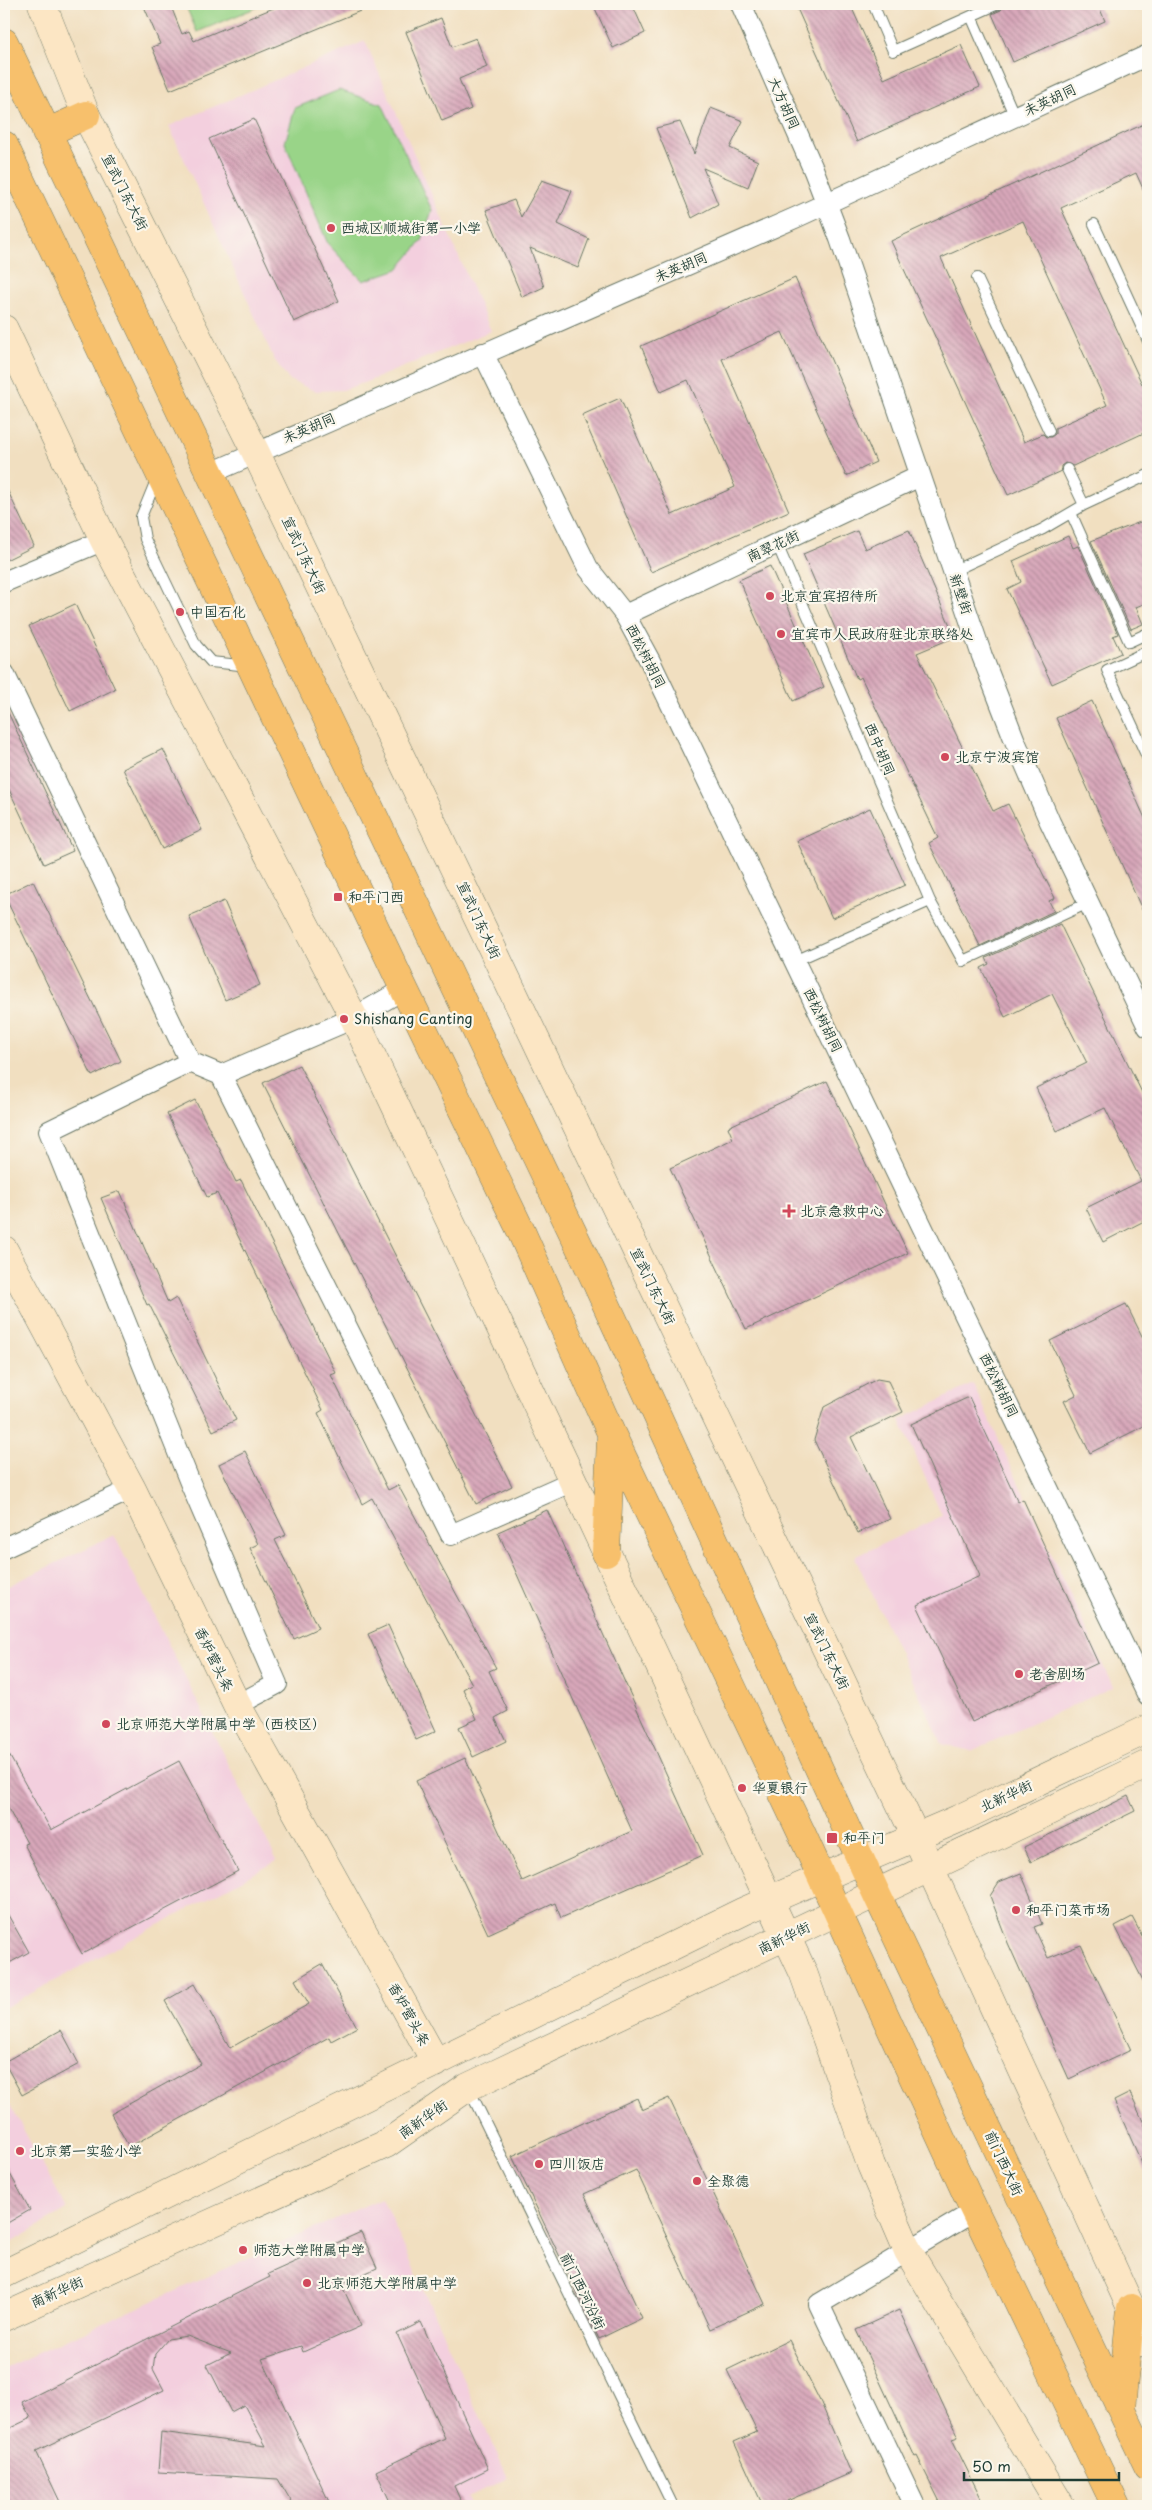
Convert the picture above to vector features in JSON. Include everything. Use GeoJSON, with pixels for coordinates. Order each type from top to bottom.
{"type":"FeatureCollection","features":[{"type":"Feature","properties":{"kind":"main road"},"geometry":{"type":"LineString","coordinates":[[4,42],[591,1271],[862,1860]]}},
{"type":"Feature","properties":{"kind":"main road"},"geometry":{"type":"LineString","coordinates":[[46,133],[86,115]]}},
{"type":"Feature","properties":{"kind":"main road"},"geometry":{"type":"LineString","coordinates":[[4,145],[11,178],[159,472],[520,1229],[612,1433],[822,1877],[975,2211],[1116,2506]]}},
{"type":"Feature","properties":{"kind":"main road"},"geometry":{"type":"LineString","coordinates":[[606,1553],[612,1433]]}},
{"type":"Feature","properties":{"kind":"main road","name":"前门西大街"},"geometry":{"type":"LineString","coordinates":[[862,1860],[1148,2466]]}},
{"type":"Feature","properties":{"kind":"main road"},"geometry":{"type":"LineString","coordinates":[[1121,2408],[1131,2308]]}},
{"type":"Feature","properties":{"kind":"street","name":"宣武门东大街"},"geometry":{"type":"LineString","coordinates":[[42,4],[86,115],[255,452],[916,1837]]}},
{"type":"Feature","properties":{"kind":"street","name":"大方胡同"},"geometry":{"type":"LineString","coordinates":[[740,4],[826,204]]}},
{"type":"Feature","properties":{"kind":"street","name":"未英胡同"},"geometry":{"type":"LineString","coordinates":[[211,473],[255,452],[826,204],[1148,55]]}},
{"type":"Feature","properties":{"kind":"street","name":"新壁街"},"geometry":{"type":"LineString","coordinates":[[826,204],[953,571],[1015,741],[1088,903],[1148,1027]]}},
{"type":"Feature","properties":{"kind":"street"},"geometry":{"type":"LineString","coordinates":[[4,329],[104,540],[354,1018],[573,1481],[803,1972],[871,2165],[908,2251],[1060,2506]]}},
{"type":"Feature","properties":{"kind":"street","name":"西松树胡同"},"geometry":{"type":"LineString","coordinates":[[483,353],[588,568],[625,615],[650,661],[1148,1696]]}},
{"type":"Feature","properties":{"kind":"street","name":"南翠花街"},"geometry":{"type":"LineString","coordinates":[[625,615],[920,476]]}},
{"type":"Feature","properties":{"kind":"street"},"geometry":{"type":"LineString","coordinates":[[4,582],[104,540]]}},
{"type":"Feature","properties":{"kind":"street"},"geometry":{"type":"LineString","coordinates":[[4,673],[190,1062],[222,1075],[451,1535],[573,1481]]}},
{"type":"Feature","properties":{"kind":"street"},"geometry":{"type":"LineString","coordinates":[[222,1075],[354,1018],[404,989]]}},
{"type":"Feature","properties":{"kind":"street"},"geometry":{"type":"LineString","coordinates":[[190,1062],[49,1131],[191,1485],[277,1684],[237,1705]]}},
{"type":"Feature","properties":{"kind":"street","name":"香炉营头条"},"geometry":{"type":"LineString","coordinates":[[4,1250],[132,1489],[237,1705],[436,2062]]}},
{"type":"Feature","properties":{"kind":"street"},"geometry":{"type":"LineString","coordinates":[[4,1548],[132,1489]]}},
{"type":"Feature","properties":{"kind":"street","name":"北新华街"},"geometry":{"type":"LineString","coordinates":[[822,1877],[916,1837],[1148,1729]]}},
{"type":"Feature","properties":{"kind":"street"},"geometry":{"type":"LineString","coordinates":[[876,1893],[1148,1764]]}},
{"type":"Feature","properties":{"kind":"street"},"geometry":{"type":"LineString","coordinates":[[916,1837],[1148,2345]]}},
{"type":"Feature","properties":{"kind":"street"},"geometry":{"type":"LineString","coordinates":[[4,2274],[768,1900],[822,1877]]}},
{"type":"Feature","properties":{"kind":"street","name":"南新华街"},"geometry":{"type":"LineString","coordinates":[[4,2317],[386,2144],[468,2087],[876,1893]]}},
{"type":"Feature","properties":{"kind":"street"},"geometry":{"type":"LineString","coordinates":[[915,2506],[820,2304],[975,2211]]}},
{"type":"Feature","properties":{"kind":"lane"},"geometry":{"type":"LineString","coordinates":[[873,4],[893,51],[998,4]]}},
{"type":"Feature","properties":{"kind":"lane"},"geometry":{"type":"LineString","coordinates":[[971,16],[1015,117]]}},
{"type":"Feature","properties":{"kind":"lane"},"geometry":{"type":"LineString","coordinates":[[1094,224],[1148,341]]}},
{"type":"Feature","properties":{"kind":"lane"},"geometry":{"type":"LineString","coordinates":[[977,278],[1049,431]]}},
{"type":"Feature","properties":{"kind":"lane"},"geometry":{"type":"LineString","coordinates":[[1067,468],[1084,505]]}},
{"type":"Feature","properties":{"kind":"lane"},"geometry":{"type":"LineString","coordinates":[[159,472],[141,517],[145,539],[196,645],[212,662],[251,666]]}},
{"type":"Feature","properties":{"kind":"lane"},"geometry":{"type":"LineString","coordinates":[[953,571],[1043,529],[1084,505],[1148,475]]}},
{"type":"Feature","properties":{"kind":"lane"},"geometry":{"type":"LineString","coordinates":[[1071,513],[1129,642],[1148,633]]}},
{"type":"Feature","properties":{"kind":"lane","name":"西中胡同"},"geometry":{"type":"LineString","coordinates":[[778,544],[930,901],[963,961],[1088,903]]}},
{"type":"Feature","properties":{"kind":"lane"},"geometry":{"type":"LineString","coordinates":[[1148,651],[1107,670],[1148,759]]}},
{"type":"Feature","properties":{"kind":"lane"},"geometry":{"type":"LineString","coordinates":[[795,961],[930,901]]}},
{"type":"Feature","properties":{"kind":"lane","name":"前门西河沿街"},"geometry":{"type":"LineString","coordinates":[[468,2087],[673,2506]]}},
{"type":"Feature","properties":{"kind":"shaded area","name":"西城区顺城街第一小学"},"geometry":{"type":"Polygon","coordinates":[[[365,41],[491,331],[343,390],[315,391],[289,380],[274,359],[169,126],[365,41]]]}},
{"type":"Feature","properties":{"kind":"shaded area"},"geometry":{"type":"Polygon","coordinates":[[[973,1384],[1113,1687],[971,1751],[942,1744],[855,1557],[942,1516],[900,1420],[973,1384]]]}},
{"type":"Feature","properties":{"kind":"shaded area","name":"北京师范大学附属中学（西校区）"},"geometry":{"type":"Polygon","coordinates":[[[114,1535],[277,1861],[4,2008],[4,1588],[114,1535]]]}},
{"type":"Feature","properties":{"kind":"shaded area","name":"北京第一实验小学"},"geometry":{"type":"Polygon","coordinates":[[[4,2094],[67,2209],[4,2247],[4,2094]]]}},
{"type":"Feature","properties":{"kind":"shaded area","name":"北京师范大学附属中学"},"geometry":{"type":"Polygon","coordinates":[[[382,2198],[508,2478],[468,2497],[472,2506],[4,2506],[4,2368],[382,2198]]]}},
{"type":"Feature","properties":{"kind":"green space"},"geometry":{"type":"Polygon","coordinates":[[[185,4],[265,4],[197,32],[185,4]]]}},
{"type":"Feature","properties":{"kind":"green space"},"geometry":{"type":"Polygon","coordinates":[[[339,90],[382,104],[432,210],[422,241],[398,269],[363,281],[328,244],[285,143],[295,108],[339,90]]]}},
{"type":"Feature","properties":{"kind":"building"},"geometry":{"type":"Polygon","coordinates":[[[143,4],[170,4],[182,34],[189,31],[194,41],[283,4],[377,4],[170,90],[152,47],[160,44],[143,4]]]}},
{"type":"Feature","properties":{"kind":"building"},"geometry":{"type":"Polygon","coordinates":[[[593,4],[632,4],[645,33],[613,48],[593,4]]]}},
{"type":"Feature","properties":{"kind":"building"},"geometry":{"type":"Polygon","coordinates":[[[795,4],[850,4],[884,79],[961,45],[980,87],[857,142],[795,4]]]}},
{"type":"Feature","properties":{"kind":"building"},"geometry":{"type":"Polygon","coordinates":[[[1005,4],[1098,4],[1105,21],[1013,62],[992,14],[1001,10],[1005,4]]]}},
{"type":"Feature","properties":{"kind":"building"},"geometry":{"type":"Polygon","coordinates":[[[441,18],[452,47],[476,38],[487,67],[459,79],[471,109],[442,121],[406,32],[441,18]]]}},
{"type":"Feature","properties":{"kind":"building"},"geometry":{"type":"Polygon","coordinates":[[[711,108],[743,121],[730,148],[758,161],[748,187],[703,168],[718,204],[692,218],[656,128],[680,122],[694,154],[711,108]]]}},
{"type":"Feature","properties":{"kind":"building"},"geometry":{"type":"Polygon","coordinates":[[[254,119],[339,301],[294,322],[209,139],[254,119]]]}},
{"type":"Feature","properties":{"kind":"building"},"geometry":{"type":"Polygon","coordinates":[[[1148,122],[1148,200],[1136,173],[1061,208],[1142,384],[1148,381],[1148,431],[1073,466],[1065,463],[1061,466],[1061,471],[1008,495],[891,241],[1148,122]],[[1023,221],[941,258],[1024,442],[1043,434],[1046,437],[1051,437],[1055,434],[1055,428],[1107,405],[1023,221]]]}},
{"type":"Feature","properties":{"kind":"building"},"geometry":{"type":"Polygon","coordinates":[[[542,180],[572,191],[558,224],[589,239],[578,268],[530,248],[544,287],[522,297],[486,210],[514,200],[521,217],[542,180]]]}},
{"type":"Feature","properties":{"kind":"building"},"geometry":{"type":"Polygon","coordinates":[[[795,278],[876,462],[846,476],[782,332],[722,359],[789,511],[651,572],[582,415],[620,398],[672,515],[735,487],[688,380],[661,392],[641,346],[795,278]]]}},
{"type":"Feature","properties":{"kind":"building"},"geometry":{"type":"Polygon","coordinates":[[[4,483],[34,546],[4,561],[4,483]]]}},
{"type":"Feature","properties":{"kind":"building"},"geometry":{"type":"Polygon","coordinates":[[[1148,519],[1148,602],[1136,607],[1143,624],[1131,629],[1091,541],[1148,519]]]}},
{"type":"Feature","properties":{"kind":"building"},"geometry":{"type":"Polygon","coordinates":[[[909,530],[955,637],[917,653],[993,811],[1008,804],[1055,898],[1049,901],[1054,911],[980,946],[929,843],[938,838],[861,677],[857,679],[803,554],[857,531],[865,549],[909,530]]]}},
{"type":"Feature","properties":{"kind":"building"},"geometry":{"type":"Polygon","coordinates":[[[1068,536],[1073,548],[1078,546],[1118,634],[1113,636],[1121,653],[1052,684],[1007,589],[1021,582],[1013,561],[1068,536]]]}},
{"type":"Feature","properties":{"kind":"building","name":"宜宾市人民政府驻北京联络处"},"geometry":{"type":"Polygon","coordinates":[[[770,566],[824,687],[793,701],[739,580],[770,566]]]}},
{"type":"Feature","properties":{"kind":"building"},"geometry":{"type":"Polygon","coordinates":[[[75,604],[115,689],[70,711],[29,626],[75,604]]]}},
{"type":"Feature","properties":{"kind":"building"},"geometry":{"type":"Polygon","coordinates":[[[1092,701],[1148,825],[1148,923],[1056,718],[1092,701]]]}},
{"type":"Feature","properties":{"kind":"building"},"geometry":{"type":"Polygon","coordinates":[[[4,704],[73,851],[44,864],[4,779],[4,704]]]}},
{"type":"Feature","properties":{"kind":"building"},"geometry":{"type":"Polygon","coordinates":[[[163,749],[202,830],[162,849],[123,769],[163,749]]]}},
{"type":"Feature","properties":{"kind":"building"},"geometry":{"type":"Polygon","coordinates":[[[870,808],[905,885],[832,918],[797,841],[870,808]]]}},
{"type":"Feature","properties":{"kind":"building"},"geometry":{"type":"Polygon","coordinates":[[[33,881],[121,1061],[92,1076],[4,895],[33,881]]]}},
{"type":"Feature","properties":{"kind":"building"},"geometry":{"type":"Polygon","coordinates":[[[224,901],[260,985],[225,1000],[189,916],[224,901]]]}},
{"type":"Feature","properties":{"kind":"building"},"geometry":{"type":"Polygon","coordinates":[[[1060,924],[1148,1105],[1148,1219],[1103,1242],[1086,1208],[1141,1181],[1105,1108],[1057,1131],[1036,1088],[1087,1063],[1052,994],[1005,1017],[981,968],[989,964],[986,958],[1060,924]]]}},
{"type":"Feature","properties":{"kind":"building"},"geometry":{"type":"Polygon","coordinates":[[[299,1065],[512,1486],[476,1504],[263,1083],[299,1065]]]}},
{"type":"Feature","properties":{"kind":"building","name":"北京急救中心"},"geometry":{"type":"Polygon","coordinates":[[[827,1081],[908,1253],[746,1329],[670,1168],[733,1139],[728,1127],[827,1081]]]}},
{"type":"Feature","properties":{"kind":"building"},"geometry":{"type":"Polygon","coordinates":[[[195,1100],[236,1182],[241,1180],[336,1373],[331,1375],[388,1490],[398,1485],[496,1668],[489,1671],[508,1711],[495,1718],[506,1741],[473,1757],[459,1727],[477,1719],[463,1689],[472,1684],[372,1498],[362,1504],[318,1413],[323,1410],[217,1193],[207,1197],[167,1114],[195,1100]]]}},
{"type":"Feature","properties":{"kind":"building"},"geometry":{"type":"Polygon","coordinates":[[[120,1191],[168,1303],[176,1298],[236,1420],[213,1431],[149,1304],[147,1305],[101,1198],[120,1191]]]}},
{"type":"Feature","properties":{"kind":"building"},"geometry":{"type":"Polygon","coordinates":[[[1126,1304],[1148,1348],[1148,1424],[1090,1453],[1064,1401],[1076,1395],[1050,1341],[1126,1304]]]}},
{"type":"Feature","properties":{"kind":"building"},"geometry":{"type":"Polygon","coordinates":[[[877,1379],[888,1381],[903,1412],[851,1437],[890,1519],[858,1533],[814,1440],[824,1407],[877,1379]]]}},
{"type":"Feature","properties":{"kind":"building"},"geometry":{"type":"Polygon","coordinates":[[[969,1397],[1018,1502],[1023,1499],[1098,1663],[972,1722],[917,1605],[980,1576],[911,1424],[969,1397]]]}},
{"type":"Feature","properties":{"kind":"building"},"geometry":{"type":"Polygon","coordinates":[[[245,1451],[286,1535],[275,1540],[318,1628],[294,1639],[250,1548],[258,1544],[219,1464],[245,1451]]]}},
{"type":"Feature","properties":{"kind":"building"},"geometry":{"type":"Polygon","coordinates":[[[547,1510],[703,1855],[561,1918],[555,1903],[488,1934],[416,1781],[465,1758],[522,1881],[632,1831],[498,1532],[547,1510]]]}},
{"type":"Feature","properties":{"kind":"building"},"geometry":{"type":"Polygon","coordinates":[[[388,1625],[436,1731],[416,1740],[368,1634],[388,1625]]]}},
{"type":"Feature","properties":{"kind":"building"},"geometry":{"type":"Polygon","coordinates":[[[4,1746],[51,1830],[179,1761],[238,1871],[82,1954],[24,1844],[27,1843],[4,1801],[4,1746]]]}},
{"type":"Feature","properties":{"kind":"building"},"geometry":{"type":"Polygon","coordinates":[[[1128,1796],[1135,1811],[1031,1862],[1024,1847],[1128,1796]]]}},
{"type":"Feature","properties":{"kind":"building"},"geometry":{"type":"Polygon","coordinates":[[[1021,1873],[1042,1924],[1034,1927],[1048,1958],[1081,1945],[1131,2050],[1069,2079],[1008,1943],[990,1896],[999,1882],[1021,1873]]]}},
{"type":"Feature","properties":{"kind":"building"},"geometry":{"type":"Polygon","coordinates":[[[4,1908],[29,1952],[4,1966],[4,1908]]]}},
{"type":"Feature","properties":{"kind":"building"},"geometry":{"type":"Polygon","coordinates":[[[1132,1917],[1148,1947],[1148,1990],[1115,1926],[1132,1917]]]}},
{"type":"Feature","properties":{"kind":"building"},"geometry":{"type":"Polygon","coordinates":[[[322,1964],[357,2027],[331,2041],[329,2037],[129,2147],[111,2114],[201,2064],[165,2001],[194,1984],[230,2048],[309,2004],[295,1980],[322,1964]]]}},
{"type":"Feature","properties":{"kind":"building"},"geometry":{"type":"Polygon","coordinates":[[[61,2030],[79,2064],[22,2095],[4,2062],[61,2030]]]}},
{"type":"Feature","properties":{"kind":"building"},"geometry":{"type":"Polygon","coordinates":[[[1130,2093],[1148,2132],[1148,2177],[1114,2101],[1130,2093]]]}},
{"type":"Feature","properties":{"kind":"building"},"geometry":{"type":"Polygon","coordinates":[[[637,2098],[642,2110],[669,2098],[765,2304],[710,2329],[636,2170],[584,2194],[642,2318],[599,2339],[512,2156],[637,2098]]]}},
{"type":"Feature","properties":{"kind":"building"},"geometry":{"type":"Polygon","coordinates":[[[4,2163],[30,2210],[4,2225],[4,2163]]]}},
{"type":"Feature","properties":{"kind":"building"},"geometry":{"type":"Polygon","coordinates":[[[361,2232],[377,2268],[341,2284],[361,2326],[303,2352],[301,2346],[262,2359],[331,2506],[294,2506],[278,2479],[158,2472],[161,2432],[266,2446],[244,2405],[231,2412],[207,2365],[231,2353],[187,2336],[168,2339],[155,2354],[153,2369],[164,2390],[36,2451],[62,2506],[4,2506],[4,2431],[31,2418],[22,2402],[270,2277],[268,2274],[361,2232]]]}},
{"type":"Feature","properties":{"kind":"building"},"geometry":{"type":"Polygon","coordinates":[[[899,2310],[958,2437],[952,2439],[985,2506],[942,2506],[917,2456],[915,2457],[856,2330],[899,2310]]]}},
{"type":"Feature","properties":{"kind":"building"},"geometry":{"type":"Polygon","coordinates":[[[421,2322],[488,2469],[454,2486],[463,2506],[392,2506],[376,2471],[445,2438],[397,2334],[421,2322]]]}},
{"type":"Feature","properties":{"kind":"building"},"geometry":{"type":"Polygon","coordinates":[[[789,2340],[821,2403],[851,2473],[787,2501],[789,2506],[763,2506],[734,2442],[757,2432],[727,2370],[789,2340]]]}},
{"type":"Feature","properties":{"kind":"place","name":"西城区顺城街第一小学"},"geometry":{"type":"Point","coordinates":[331,228]}},
{"type":"Feature","properties":{"kind":"place","name":"北京宜宾招待所"},"geometry":{"type":"Point","coordinates":[770,596]}},
{"type":"Feature","properties":{"kind":"place","name":"中国石化"},"geometry":{"type":"Point","coordinates":[180,612]}},
{"type":"Feature","properties":{"kind":"place","name":"宜宾市人民政府驻北京联络处"},"geometry":{"type":"Point","coordinates":[781,634]}},
{"type":"Feature","properties":{"kind":"place","name":"北京宁波宾馆"},"geometry":{"type":"Point","coordinates":[945,757]}},
{"type":"Feature","properties":{"kind":"place","name":"和平门西"},"geometry":{"type":"Point","coordinates":[338,897]}},
{"type":"Feature","properties":{"kind":"place","name":"Shishang Canting"},"geometry":{"type":"Point","coordinates":[344,1019]}},
{"type":"Feature","properties":{"kind":"place","name":"北京急救中心"},"geometry":{"type":"Point","coordinates":[789,1211]}},
{"type":"Feature","properties":{"kind":"place","name":"老舍剧场"},"geometry":{"type":"Point","coordinates":[1019,1674]}},
{"type":"Feature","properties":{"kind":"place","name":"北京师范大学附属中学（西校区）"},"geometry":{"type":"Point","coordinates":[106,1724]}},
{"type":"Feature","properties":{"kind":"place","name":"华夏银行"},"geometry":{"type":"Point","coordinates":[742,1788]}},
{"type":"Feature","properties":{"kind":"place","name":"和平门"},"geometry":{"type":"Point","coordinates":[832,1838]}},
{"type":"Feature","properties":{"kind":"place","name":"和平门菜市场"},"geometry":{"type":"Point","coordinates":[1016,1910]}},
{"type":"Feature","properties":{"kind":"place","name":"北京第一实验小学"},"geometry":{"type":"Point","coordinates":[20,2151]}},
{"type":"Feature","properties":{"kind":"place","name":"四川饭店"},"geometry":{"type":"Point","coordinates":[539,2164]}},
{"type":"Feature","properties":{"kind":"place","name":"全聚德"},"geometry":{"type":"Point","coordinates":[697,2181]}},
{"type":"Feature","properties":{"kind":"place","name":"师范大学附属中学"},"geometry":{"type":"Point","coordinates":[243,2250]}},
{"type":"Feature","properties":{"kind":"place","name":"北京师范大学附属中学"},"geometry":{"type":"Point","coordinates":[307,2283]}}]}
